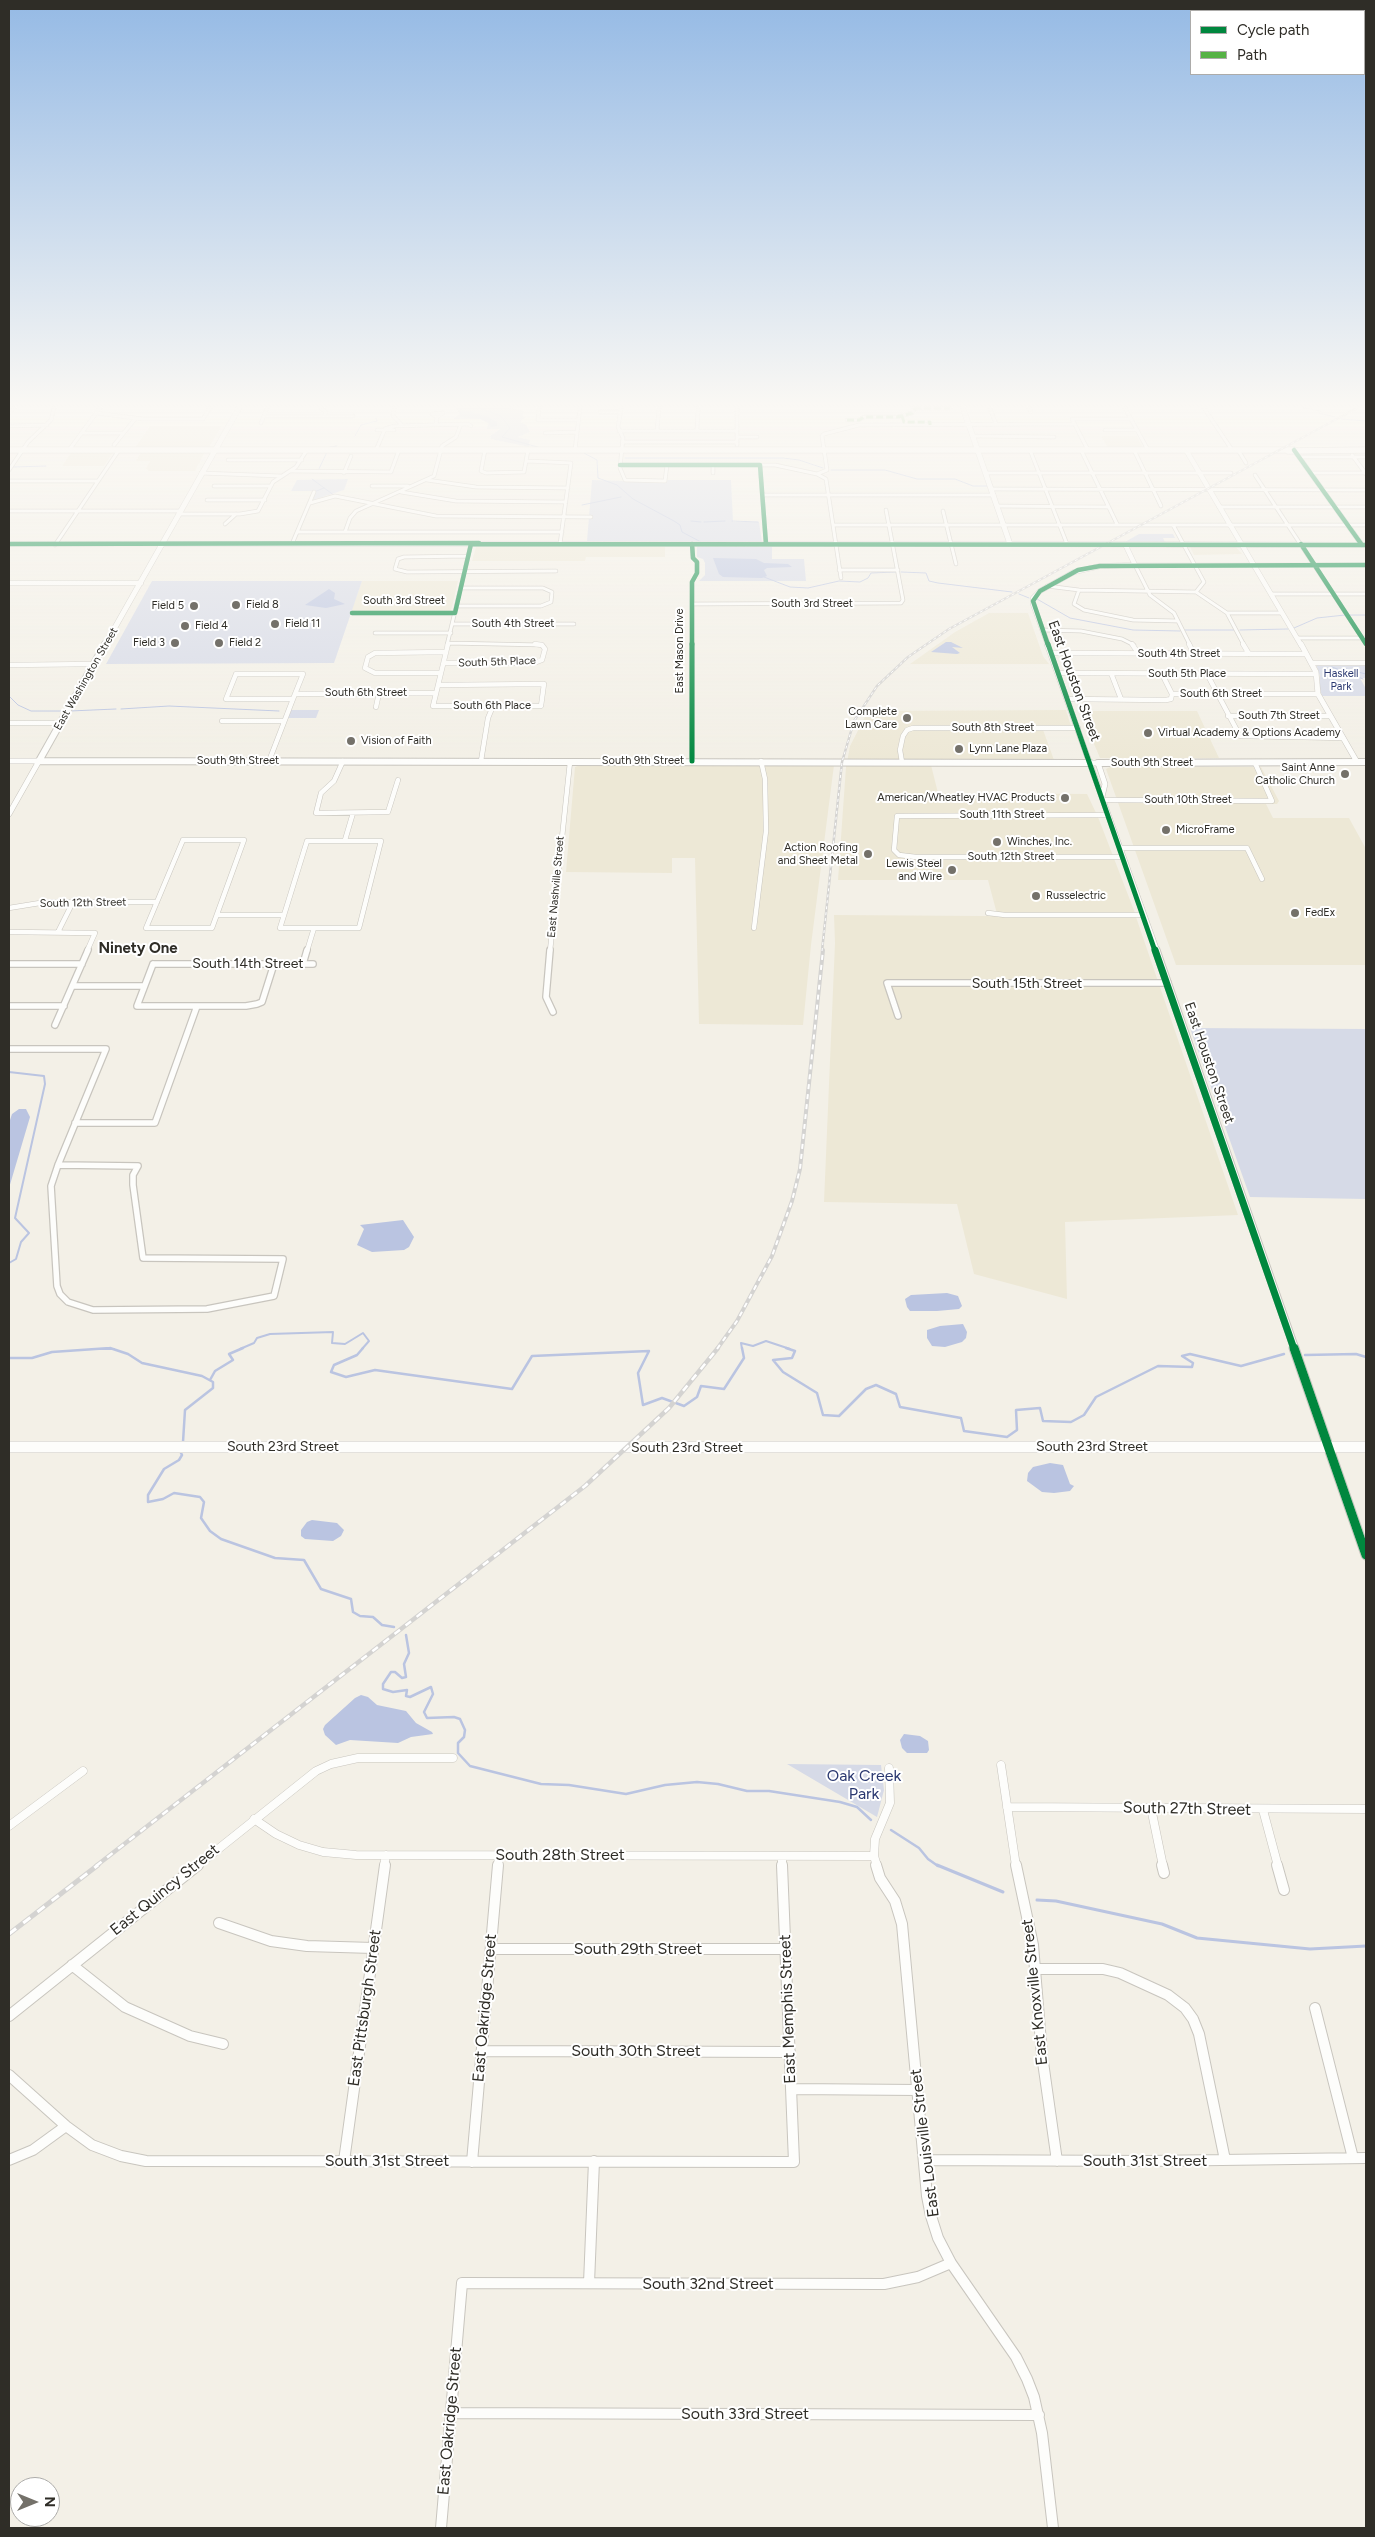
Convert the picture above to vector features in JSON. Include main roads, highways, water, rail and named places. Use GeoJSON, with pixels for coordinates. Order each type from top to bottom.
{"type":"FeatureCollection","features":[{"type":"Feature","properties":{"kind":"main road","name":"East Washington Street"},"geometry":{"type":"LineString","coordinates":[[39,761],[172,526]]}},
{"type":"Feature","properties":{"kind":"main road"},"geometry":{"type":"LineString","coordinates":[[1005,526],[1010,544],[1364,544]]}},
{"type":"Feature","properties":{"kind":"main road","name":"South 9th Street"},"geometry":{"type":"LineString","coordinates":[[39,761],[1090,763]]}},
{"type":"Feature","properties":{"kind":"main road","name":"South 9th Street"},"geometry":{"type":"LineString","coordinates":[[1098,763],[1366,762]]}},
{"type":"Feature","properties":{"kind":"main road","name":"South 23rd Street"},"geometry":{"type":"LineString","coordinates":[[9,1447],[1366,1447]]}},
{"type":"Feature","properties":{"kind":"water"},"geometry":{"type":"Polygon","coordinates":[[[713,558],[756,559],[764,563],[788,564],[792,567],[767,568],[764,570],[767,576],[762,578],[723,577],[719,574],[713,558]]]}},
{"type":"Feature","properties":{"kind":"water"},"geometry":{"type":"Polygon","coordinates":[[[329,589],[335,593],[334,599],[345,604],[326,608],[305,605],[329,589]]]}},
{"type":"Feature","properties":{"kind":"water"},"geometry":{"type":"Polygon","coordinates":[[[946,642],[951,642],[963,648],[952,647],[960,653],[957,654],[931,652],[946,642]]]}},
{"type":"Feature","properties":{"kind":"water"},"geometry":{"type":"Polygon","coordinates":[[[19,1109],[26,1109],[30,1117],[9,1188],[9,1123],[12,1114],[19,1109]]]}},
{"type":"Feature","properties":{"kind":"water"},"geometry":{"type":"Polygon","coordinates":[[[403,1220],[414,1237],[409,1247],[404,1250],[372,1252],[357,1245],[364,1229],[360,1225],[403,1220]]]}},
{"type":"Feature","properties":{"kind":"water"},"geometry":{"type":"Polygon","coordinates":[[[947,1293],[958,1296],[962,1306],[959,1309],[910,1311],[905,1299],[911,1295],[947,1293]]]}},
{"type":"Feature","properties":{"kind":"water"},"geometry":{"type":"Polygon","coordinates":[[[963,1324],[967,1332],[966,1338],[962,1342],[945,1347],[932,1346],[927,1338],[927,1330],[940,1326],[963,1324]]]}},
{"type":"Feature","properties":{"kind":"water"},"geometry":{"type":"Polygon","coordinates":[[[1050,1463],[1063,1465],[1070,1484],[1074,1486],[1070,1491],[1042,1492],[1027,1481],[1028,1473],[1033,1467],[1050,1463]]]}},
{"type":"Feature","properties":{"kind":"water"},"geometry":{"type":"Polygon","coordinates":[[[312,1520],[337,1523],[344,1530],[341,1536],[333,1541],[305,1539],[301,1536],[301,1530],[307,1522],[312,1520]]]}},
{"type":"Feature","properties":{"kind":"water"},"geometry":{"type":"Polygon","coordinates":[[[361,1695],[368,1697],[377,1705],[406,1711],[416,1723],[433,1734],[411,1737],[398,1743],[350,1740],[336,1745],[325,1735],[323,1729],[325,1725],[355,1698],[361,1695]]]}},
{"type":"Feature","properties":{"kind":"water"},"geometry":{"type":"Polygon","coordinates":[[[904,1734],[920,1736],[928,1741],[929,1750],[927,1753],[907,1753],[902,1748],[900,1740],[904,1734]]]}},
{"type":"Feature","properties":{"kind":"waterway"},"geometry":{"type":"LineString","coordinates":[[680,526],[682,532],[701,542]]}},
{"type":"Feature","properties":{"kind":"waterway"},"geometry":{"type":"LineString","coordinates":[[764,577],[790,587],[808,588],[839,581],[860,582],[868,578],[871,573],[896,572]]}},
{"type":"Feature","properties":{"kind":"waterway"},"geometry":{"type":"LineString","coordinates":[[901,572],[926,573],[929,581],[938,583],[1012,592]]}},
{"type":"Feature","properties":{"kind":"waterway"},"geometry":{"type":"LineString","coordinates":[[1019,594],[1029,598]]}},
{"type":"Feature","properties":{"kind":"waterway"},"geometry":{"type":"LineString","coordinates":[[1037,599],[1070,618],[1133,630],[1180,631]]}},
{"type":"Feature","properties":{"kind":"waterway"},"geometry":{"type":"LineString","coordinates":[[1294,628],[1317,618],[1345,615]]}},
{"type":"Feature","properties":{"kind":"waterway"},"geometry":{"type":"LineString","coordinates":[[1350,615],[1366,615]]}},
{"type":"Feature","properties":{"kind":"waterway"},"geometry":{"type":"LineString","coordinates":[[1240,630],[1288,629]]}},
{"type":"Feature","properties":{"kind":"waterway"},"geometry":{"type":"LineString","coordinates":[[1185,630],[1234,630]]}},
{"type":"Feature","properties":{"kind":"waterway"},"geometry":{"type":"LineString","coordinates":[[1332,667],[1339,670]]}},
{"type":"Feature","properties":{"kind":"waterway"},"geometry":{"type":"LineString","coordinates":[[1339,670],[1346,669],[1366,674]]}},
{"type":"Feature","properties":{"kind":"waterway"},"geometry":{"type":"LineString","coordinates":[[1339,670],[1363,679]]}},
{"type":"Feature","properties":{"kind":"waterway"},"geometry":{"type":"LineString","coordinates":[[1322,678],[1340,671]]}},
{"type":"Feature","properties":{"kind":"waterway"},"geometry":{"type":"LineString","coordinates":[[9,696],[18,705],[31,711],[65,711]]}},
{"type":"Feature","properties":{"kind":"waterway"},"geometry":{"type":"LineString","coordinates":[[121,709],[169,706],[279,711]]}},
{"type":"Feature","properties":{"kind":"waterway"},"geometry":{"type":"LineString","coordinates":[[70,711],[116,709]]}},
{"type":"Feature","properties":{"kind":"waterway"},"geometry":{"type":"LineString","coordinates":[[9,1072],[44,1076],[45,1084],[15,1218],[29,1233],[21,1242],[16,1259],[9,1263]]}},
{"type":"Feature","properties":{"kind":"waterway"},"geometry":{"type":"LineString","coordinates":[[240,1349],[254,1343],[257,1338],[270,1334],[333,1332],[332,1343],[345,1344],[363,1333],[369,1341],[362,1349]]}},
{"type":"Feature","properties":{"kind":"waterway"},"geometry":{"type":"LineString","coordinates":[[742,1349],[741,1343],[753,1346],[766,1341],[790,1349]]}},
{"type":"Feature","properties":{"kind":"waterway"},"geometry":{"type":"LineString","coordinates":[[210,1380],[215,1371],[233,1360],[229,1354],[243,1348]]}},
{"type":"Feature","properties":{"kind":"waterway"},"geometry":{"type":"LineString","coordinates":[[363,1348],[357,1355],[334,1365],[331,1372],[346,1377],[375,1370],[512,1389],[532,1356],[649,1351],[638,1373],[643,1405],[662,1398],[684,1406],[697,1397],[701,1386],[724,1389],[744,1358],[742,1348]]}},
{"type":"Feature","properties":{"kind":"waterway"},"geometry":{"type":"LineString","coordinates":[[786,1348],[795,1351],[792,1358],[773,1360],[783,1372],[817,1393],[823,1415],[839,1416],[866,1389],[876,1385],[896,1394],[900,1407],[961,1418],[964,1431],[1007,1437],[1017,1430],[1016,1410],[1040,1408],[1043,1421],[1071,1422],[1084,1415],[1096,1397],[1158,1366],[1192,1367],[1193,1363],[1182,1356],[1190,1354],[1241,1366],[1284,1354]]}},
{"type":"Feature","properties":{"kind":"waterway"},"geometry":{"type":"LineString","coordinates":[[9,1358],[32,1358],[52,1352],[96,1349]]}},
{"type":"Feature","properties":{"kind":"waterway"},"geometry":{"type":"LineString","coordinates":[[96,1349],[113,1349]]}},
{"type":"Feature","properties":{"kind":"waterway"},"geometry":{"type":"LineString","coordinates":[[96,1349],[113,1349]]}},
{"type":"Feature","properties":{"kind":"waterway"},"geometry":{"type":"LineString","coordinates":[[113,1349],[128,1354],[142,1363],[202,1376],[213,1382],[213,1388],[185,1410],[183,1442]]}},
{"type":"Feature","properties":{"kind":"waterway"},"geometry":{"type":"LineString","coordinates":[[1305,1355],[1356,1354],[1366,1357]]}},
{"type":"Feature","properties":{"kind":"waterway"},"geometry":{"type":"LineString","coordinates":[[180,1451],[182,1455],[179,1460],[164,1469],[148,1495],[148,1502],[163,1499],[174,1493],[200,1497],[204,1502],[201,1518],[210,1531],[221,1539],[275,1558],[304,1560],[321,1589],[351,1599],[353,1612],[360,1616],[373,1617],[382,1625],[394,1627]]}},
{"type":"Feature","properties":{"kind":"waterway"},"geometry":{"type":"LineString","coordinates":[[406,1635],[409,1653],[404,1664],[406,1677],[402,1678],[395,1672],[391,1672],[383,1684],[383,1689],[393,1692],[407,1690],[406,1696],[410,1697],[431,1687],[433,1694],[424,1712],[427,1718],[454,1717],[460,1719],[465,1730],[464,1737],[458,1743],[458,1753],[470,1766],[541,1784],[569,1785],[626,1794],[665,1785],[697,1782],[718,1784],[747,1791],[769,1791],[840,1802],[857,1807],[871,1820]]}},
{"type":"Feature","properties":{"kind":"waterway"},"geometry":{"type":"LineString","coordinates":[[891,1830],[919,1848],[928,1859],[938,1866]]}},
{"type":"Feature","properties":{"kind":"waterway"},"geometry":{"type":"LineString","coordinates":[[937,1865],[1003,1892]]}},
{"type":"Feature","properties":{"kind":"waterway"},"geometry":{"type":"LineString","coordinates":[[1037,1900],[1056,1901],[1162,1924],[1197,1938],[1310,1949],[1366,1946]]}},
{"type":"Feature","properties":{"kind":"railway"},"geometry":{"type":"LineString","coordinates":[[822,951],[842,762],[854,721],[877,686],[908,657],[949,629],[1138,526]]}},
{"type":"Feature","properties":{"kind":"railway"},"geometry":{"type":"LineString","coordinates":[[717,1349],[737,1321],[772,1256],[792,1201],[800,1169],[823,950]]}},
{"type":"Feature","properties":{"kind":"railway"},"geometry":{"type":"LineString","coordinates":[[96,1866],[585,1486],[669,1408],[718,1348]]}},
{"type":"Feature","properties":{"kind":"railway"},"geometry":{"type":"LineString","coordinates":[[9,1934],[98,1865]]}},
{"type":"Feature","properties":{"kind":"place","name":"Field 8"},"geometry":{"type":"Point","coordinates":[236,605]}},
{"type":"Feature","properties":{"kind":"place","name":"Field 5"},"geometry":{"type":"Point","coordinates":[194,606]}},
{"type":"Feature","properties":{"kind":"place","name":"Field 11"},"geometry":{"type":"Point","coordinates":[275,624]}},
{"type":"Feature","properties":{"kind":"place","name":"Field 4"},"geometry":{"type":"Point","coordinates":[185,626]}},
{"type":"Feature","properties":{"kind":"place","name":"Field 3"},"geometry":{"type":"Point","coordinates":[175,643]}},
{"type":"Feature","properties":{"kind":"place","name":"Field 2"},"geometry":{"type":"Point","coordinates":[219,643]}},
{"type":"Feature","properties":{"kind":"place","name":"Complete Lawn Care"},"geometry":{"type":"Point","coordinates":[907,718]}},
{"type":"Feature","properties":{"kind":"place","name":"Virtual Academy & Options Academy"},"geometry":{"type":"Point","coordinates":[1148,733]}},
{"type":"Feature","properties":{"kind":"place","name":"Vision of Faith"},"geometry":{"type":"Point","coordinates":[351,741]}},
{"type":"Feature","properties":{"kind":"place","name":"Lynn Lane Plaza"},"geometry":{"type":"Point","coordinates":[959,749]}},
{"type":"Feature","properties":{"kind":"place","name":"Saint Anne Catholic Church"},"geometry":{"type":"Point","coordinates":[1345,774]}},
{"type":"Feature","properties":{"kind":"place","name":"American/Wheatley HVAC Products"},"geometry":{"type":"Point","coordinates":[1065,798]}},
{"type":"Feature","properties":{"kind":"place","name":"MicroFrame"},"geometry":{"type":"Point","coordinates":[1166,830]}},
{"type":"Feature","properties":{"kind":"place","name":"Winches, Inc."},"geometry":{"type":"Point","coordinates":[997,842]}},
{"type":"Feature","properties":{"kind":"place","name":"Action Roofing and Sheet Metal"},"geometry":{"type":"Point","coordinates":[868,854]}},
{"type":"Feature","properties":{"kind":"place","name":"Lewis Steel and Wire"},"geometry":{"type":"Point","coordinates":[952,870]}},
{"type":"Feature","properties":{"kind":"place","name":"Russelectric"},"geometry":{"type":"Point","coordinates":[1036,896]}},
{"type":"Feature","properties":{"kind":"place","name":"FedEx"},"geometry":{"type":"Point","coordinates":[1295,913]}},
{"type":"Feature","properties":{"kind":"district","name":"Ninety One"},"geometry":{"type":"Point","coordinates":[138,949]}},
{"type":"Feature","properties":{"kind":"park label","name":"Haskell Park"},"geometry":{"type":"Point","coordinates":[1341,680]}},
{"type":"Feature","properties":{"kind":"park label","name":"Oak Creek Park"},"geometry":{"type":"Point","coordinates":[864,1785]}}]}
